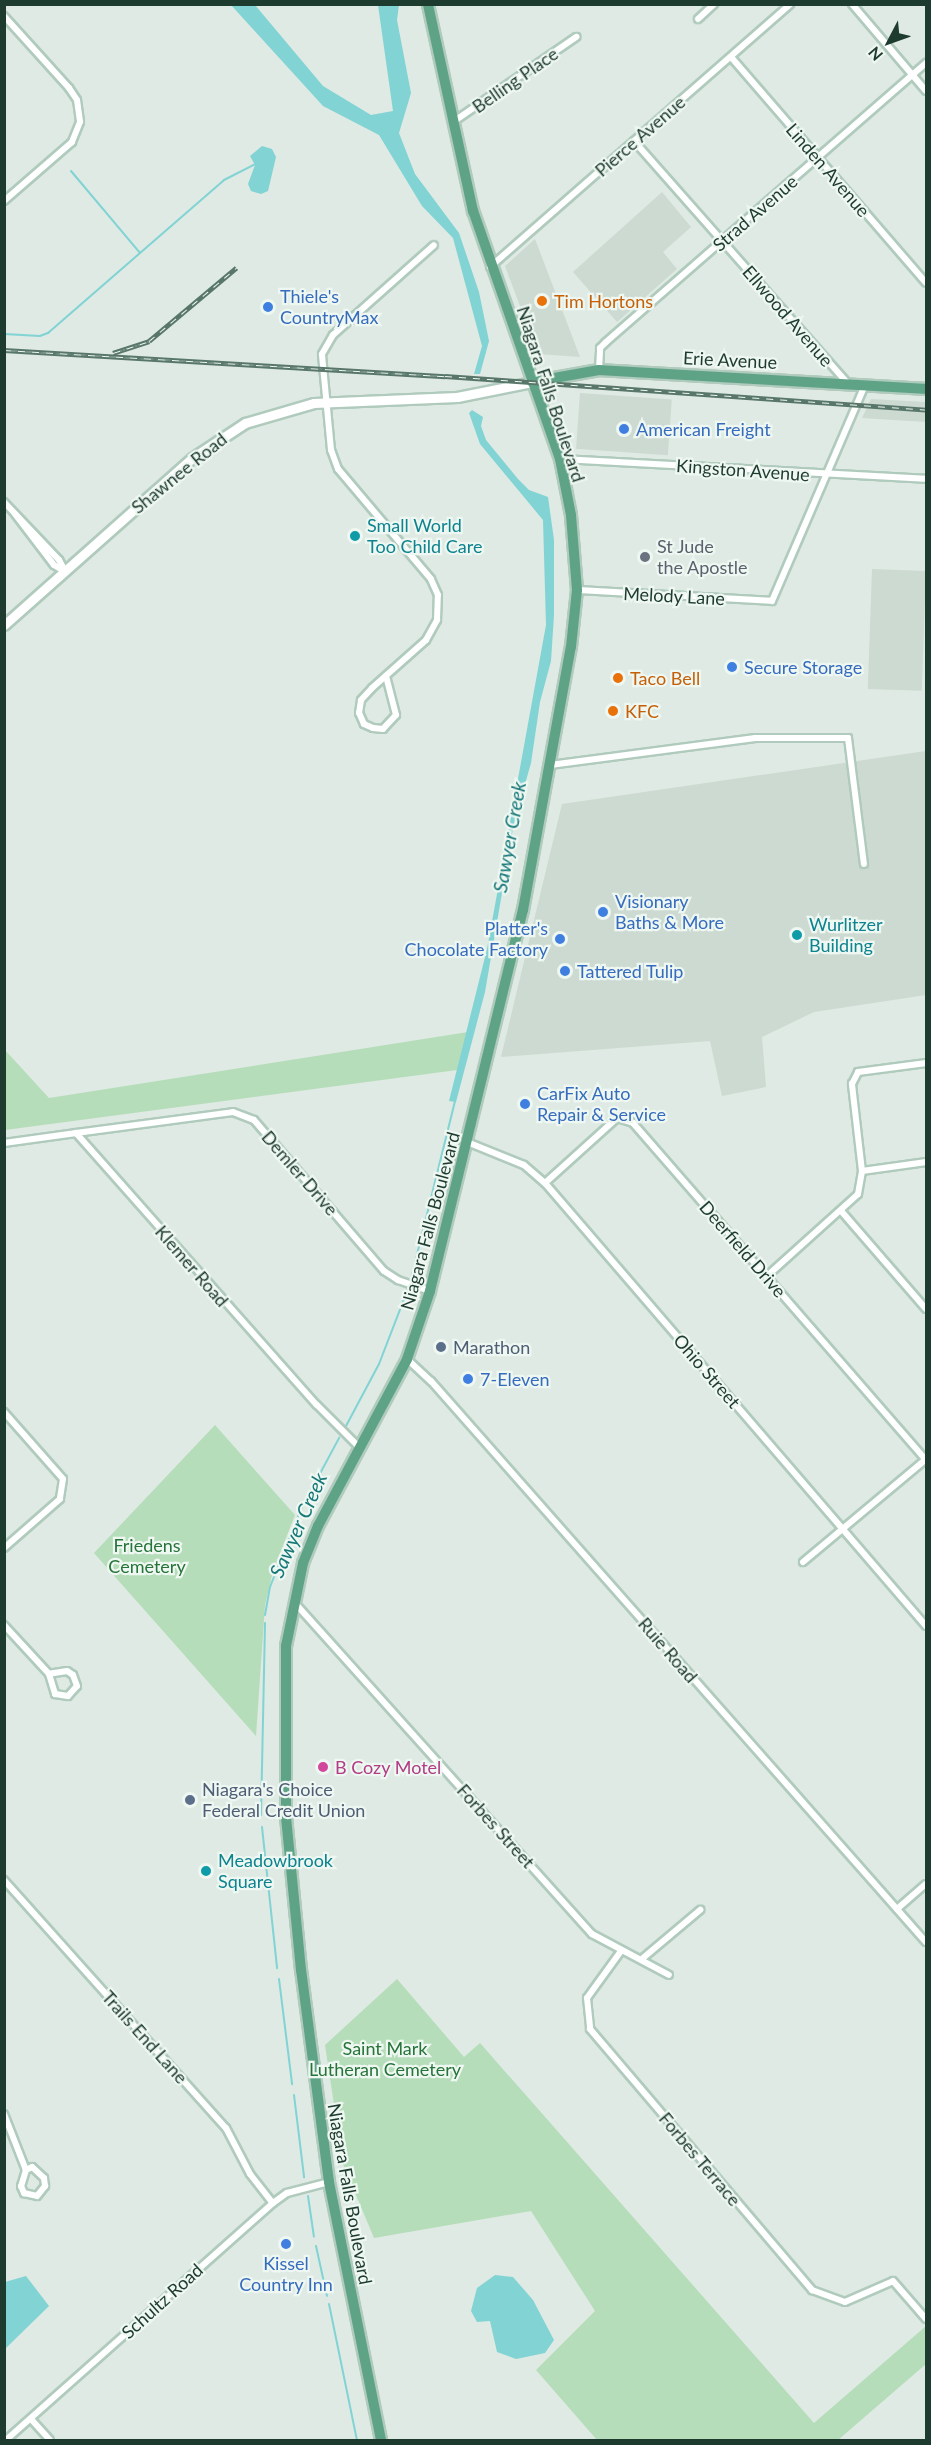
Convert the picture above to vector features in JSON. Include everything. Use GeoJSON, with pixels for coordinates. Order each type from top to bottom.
{"type":"FeatureCollection","features":[{"type":"Feature","properties":{"kind":"main road","name":"Niagara Falls Boulevard"},"geometry":{"type":"LineString","coordinates":[[381,2440],[329,2182],[302,1982],[286,1818],[286,1646],[293,1600],[318,1526],[407,1359],[430,1291],[517,940],[571,647],[577,590],[574,536],[560,459],[490,267],[453,122],[428,4]]}},
{"type":"Feature","properties":{"kind":"main road","name":"Erie Avenue"},"geometry":{"type":"LineString","coordinates":[[532,382],[599,370],[927,388]]}},
{"type":"Feature","properties":{"kind":"main road","name":"Shawnee Road"},"geometry":{"type":"LineString","coordinates":[[4,625],[212,442],[263,415],[326,401],[457,397],[532,382]]}},
{"type":"Feature","properties":{"kind":"street"},"geometry":{"type":"LineString","coordinates":[[698,19],[714,4]]}},
{"type":"Feature","properties":{"kind":"street","name":"Pierce Avenue"},"geometry":{"type":"LineString","coordinates":[[490,267],[790,4]]}},
{"type":"Feature","properties":{"kind":"street"},"geometry":{"type":"LineString","coordinates":[[852,4],[927,91]]}},
{"type":"Feature","properties":{"kind":"street"},"geometry":{"type":"LineString","coordinates":[[4,16],[69,87],[77,100],[80,122],[72,142],[4,201]]}},
{"type":"Feature","properties":{"kind":"street","name":"Belling Place"},"geometry":{"type":"LineString","coordinates":[[453,122],[576,37]]}},
{"type":"Feature","properties":{"kind":"street","name":"Linden Avenue"},"geometry":{"type":"LineString","coordinates":[[731,57],[817,159],[927,283]]}},
{"type":"Feature","properties":{"kind":"street","name":"Strad Avenue"},"geometry":{"type":"LineString","coordinates":[[599,370],[600,348],[606,342],[927,63]]}},
{"type":"Feature","properties":{"kind":"street","name":"Ellwood Avenue"},"geometry":{"type":"LineString","coordinates":[[634,141],[847,384]]}},
{"type":"Feature","properties":{"kind":"street"},"geometry":{"type":"LineString","coordinates":[[386,676],[396,715],[383,729],[373,728],[364,724],[358,713],[361,700],[386,676],[434,630],[438,595],[431,579],[339,469],[331,450],[322,354],[327,341],[434,245]]}},
{"type":"Feature","properties":{"kind":"street"},"geometry":{"type":"LineString","coordinates":[[827,475],[865,385]]}},
{"type":"Feature","properties":{"kind":"street","name":"Kingston Avenue"},"geometry":{"type":"LineString","coordinates":[[560,459],[927,479]]}},
{"type":"Feature","properties":{"kind":"street","name":"Melody Lane"},"geometry":{"type":"LineString","coordinates":[[577,590],[772,601],[827,475]]}},
{"type":"Feature","properties":{"kind":"street"},"geometry":{"type":"LineString","coordinates":[[4,502],[14,513],[18,523],[54,565],[64,571]]}},
{"type":"Feature","properties":{"kind":"street"},"geometry":{"type":"LineString","coordinates":[[550,765],[755,738],[848,738],[864,864]]}},
{"type":"Feature","properties":{"kind":"street"},"geometry":{"type":"LineString","coordinates":[[767,1276],[842,1212],[858,1194],[862,1171],[852,1084],[858,1072],[927,1063]]}},
{"type":"Feature","properties":{"kind":"street","name":"Demler Drive"},"geometry":{"type":"LineString","coordinates":[[76,1133],[233,1112],[254,1120],[384,1270],[398,1280],[430,1291]]}},
{"type":"Feature","properties":{"kind":"street","name":"Deerfield Drive"},"geometry":{"type":"LineString","coordinates":[[545,1182],[617,1119],[633,1123],[926,1460]]}},
{"type":"Feature","properties":{"kind":"street"},"geometry":{"type":"LineString","coordinates":[[4,1143],[76,1133]]}},
{"type":"Feature","properties":{"kind":"street","name":"Klemer Road"},"geometry":{"type":"LineString","coordinates":[[76,1133],[309,1397],[360,1449]]}},
{"type":"Feature","properties":{"kind":"street","name":"Ohio Street"},"geometry":{"type":"LineString","coordinates":[[467,1142],[524,1165],[545,1182],[927,1626]]}},
{"type":"Feature","properties":{"kind":"street"},"geometry":{"type":"LineString","coordinates":[[862,1171],[927,1162]]}},
{"type":"Feature","properties":{"kind":"street"},"geometry":{"type":"LineString","coordinates":[[842,1212],[927,1310]]}},
{"type":"Feature","properties":{"kind":"street","name":"Ruie Road"},"geometry":{"type":"LineString","coordinates":[[407,1359],[431,1381],[927,1942]]}},
{"type":"Feature","properties":{"kind":"street"},"geometry":{"type":"LineString","coordinates":[[4,1412],[63,1479],[60,1499],[4,1548]]}},
{"type":"Feature","properties":{"kind":"street"},"geometry":{"type":"LineString","coordinates":[[803,1562],[926,1460]]}},
{"type":"Feature","properties":{"kind":"street","name":"Forbes Street"},"geometry":{"type":"LineString","coordinates":[[293,1600],[592,1934],[621,1951],[644,1958],[669,1975]]}},
{"type":"Feature","properties":{"kind":"street"},"geometry":{"type":"LineString","coordinates":[[4,1625],[49,1674],[55,1694],[68,1696],[77,1686],[73,1675],[67,1671],[49,1674]]}},
{"type":"Feature","properties":{"kind":"street","name":"Trails End Lane"},"geometry":{"type":"LineString","coordinates":[[4,1880],[226,2128],[250,2174],[273,2203]]}},
{"type":"Feature","properties":{"kind":"street"},"geometry":{"type":"LineString","coordinates":[[897,1909],[927,1884]]}},
{"type":"Feature","properties":{"kind":"street"},"geometry":{"type":"LineString","coordinates":[[644,1958],[700,1910]]}},
{"type":"Feature","properties":{"kind":"street","name":"Forbes Terrace"},"geometry":{"type":"LineString","coordinates":[[621,1951],[587,1998],[590,2029],[812,2290],[845,2302],[893,2281],[927,2319]]}},
{"type":"Feature","properties":{"kind":"street"},"geometry":{"type":"LineString","coordinates":[[4,2114],[26,2169],[21,2181],[24,2193],[38,2196],[45,2186],[44,2178],[32,2167],[26,2169]]}},
{"type":"Feature","properties":{"kind":"street","name":"Schultz Road"},"geometry":{"type":"LineString","coordinates":[[6,2440],[273,2203],[286,2193],[329,2182]]}},
{"type":"Feature","properties":{"kind":"street"},"geometry":{"type":"LineString","coordinates":[[31,2419],[50,2440]]}},
{"type":"Feature","properties":{"kind":"shaded area"},"geometry":{"type":"Polygon","coordinates":[[[662,192],[691,227],[663,252],[677,269],[617,322],[573,272],[662,192]]]}},
{"type":"Feature","properties":{"kind":"shaded area"},"geometry":{"type":"Polygon","coordinates":[[[535,239],[580,357],[538,354],[505,266],[535,239]]]}},
{"type":"Feature","properties":{"kind":"shaded area","name":"American Freight"},"geometry":{"type":"Polygon","coordinates":[[[580,393],[672,399],[668,455],[576,449],[580,393]]]}},
{"type":"Feature","properties":{"kind":"shaded area"},"geometry":{"type":"Polygon","coordinates":[[[871,399],[926,402],[926,422],[862,418],[871,399]]]}},
{"type":"Feature","properties":{"kind":"shaded area"},"geometry":{"type":"Polygon","coordinates":[[[872,569],[926,571],[922,691],[868,689],[872,569]]]}},
{"type":"Feature","properties":{"kind":"shaded area"},"geometry":{"type":"Polygon","coordinates":[[[926,751],[926,995],[814,1012],[762,1037],[766,1087],[722,1096],[710,1041],[501,1057],[562,804],[926,751]]]}},
{"type":"Feature","properties":{"kind":"green space"},"geometry":{"type":"Polygon","coordinates":[[[468,1032],[457,1070],[5,1130],[4,1049],[49,1098],[468,1032]]]}},
{"type":"Feature","properties":{"kind":"green space","name":"Friedens Cemetery"},"geometry":{"type":"Polygon","coordinates":[[[215,1425],[295,1515],[273,1571],[265,1605],[256,1736],[94,1553],[215,1425]]]}},
{"type":"Feature","properties":{"kind":"green space","name":"Saint Mark Lutheran Cemetery"},"geometry":{"type":"Polygon","coordinates":[[[397,1979],[464,2057],[480,2043],[814,2423],[926,2326],[926,2364],[838,2440],[597,2440],[536,2370],[595,2311],[531,2211],[374,2238],[343,2164],[325,2045],[397,1979]]]}},
{"type":"Feature","properties":{"kind":"water"},"geometry":{"type":"Polygon","coordinates":[[[231,5],[255,5],[323,86],[371,115],[393,111],[378,5],[399,5],[397,20],[411,93],[399,133],[415,174],[459,233],[479,292],[489,341],[480,374],[474,374],[482,346],[453,238],[422,206],[379,135],[323,106],[231,5]]]}},
{"type":"Feature","properties":{"kind":"water"},"geometry":{"type":"Polygon","coordinates":[[[262,146],[272,149],[276,157],[268,191],[261,194],[251,191],[248,184],[255,165],[250,156],[262,146]]]}},
{"type":"Feature","properties":{"kind":"water"},"geometry":{"type":"Polygon","coordinates":[[[472,410],[483,417],[481,426],[486,440],[518,479],[529,490],[548,497],[554,540],[554,615],[551,661],[540,702],[531,763],[514,823],[485,992],[456,1102],[449,1101],[487,949],[546,625],[543,520],[480,444],[469,413],[472,410]]]}},
{"type":"Feature","properties":{"kind":"water"},"geometry":{"type":"Polygon","coordinates":[[[495,2275],[513,2277],[533,2300],[554,2340],[545,2353],[516,2359],[497,2352],[490,2321],[477,2322],[471,2311],[477,2288],[495,2275]]]}},
{"type":"Feature","properties":{"kind":"water"},"geometry":{"type":"Polygon","coordinates":[[[26,2276],[49,2306],[5,2349],[5,2282],[26,2276]]]}},
{"type":"Feature","properties":{"kind":"waterway"},"geometry":{"type":"LineString","coordinates":[[4,334],[40,336],[48,333],[224,180],[255,164]]}},
{"type":"Feature","properties":{"kind":"waterway"},"geometry":{"type":"LineString","coordinates":[[71,171],[140,253]]}},
{"type":"Feature","properties":{"kind":"waterway","name":"Sawyer Creek"},"geometry":{"type":"LineString","coordinates":[[411,1279],[455,1101]]}},
{"type":"Feature","properties":{"kind":"waterway","name":"Sawyer Creek"},"geometry":{"type":"LineString","coordinates":[[346,1426],[379,1364],[408,1289]]}},
{"type":"Feature","properties":{"kind":"waterway","name":"Sawyer Creek"},"geometry":{"type":"LineString","coordinates":[[265,1615],[270,1587],[301,1509],[339,1438]]}},
{"type":"Feature","properties":{"kind":"waterway","name":"Sawyer Creek"},"geometry":{"type":"LineString","coordinates":[[261,1815],[265,1623]]}},
{"type":"Feature","properties":{"kind":"waterway","name":"Sawyer Creek"},"geometry":{"type":"LineString","coordinates":[[262,1827],[277,1968]]}},
{"type":"Feature","properties":{"kind":"waterway","name":"Sawyer Creek"},"geometry":{"type":"LineString","coordinates":[[279,1979],[292,2084]]}},
{"type":"Feature","properties":{"kind":"waterway","name":"Sawyer Creek"},"geometry":{"type":"LineString","coordinates":[[294,2095],[304,2177]]}},
{"type":"Feature","properties":{"kind":"waterway","name":"Sawyer Creek"},"geometry":{"type":"LineString","coordinates":[[308,2196],[314,2237]]}},
{"type":"Feature","properties":{"kind":"waterway","name":"Sawyer Creek"},"geometry":{"type":"LineString","coordinates":[[316,2246],[327,2296]]}},
{"type":"Feature","properties":{"kind":"waterway","name":"Sawyer Creek"},"geometry":{"type":"LineString","coordinates":[[329,2304],[357,2440]]}},
{"type":"Feature","properties":{"kind":"railway"},"geometry":{"type":"LineString","coordinates":[[113,353],[149,341],[236,268]]}},
{"type":"Feature","properties":{"kind":"railway"},"geometry":{"type":"LineString","coordinates":[[4,350],[445,376],[926,410]]}},
{"type":"Feature","properties":{"kind":"place","name":"Tim Hortons"},"geometry":{"type":"Point","coordinates":[542,301]}},
{"type":"Feature","properties":{"kind":"place","name":"Thiele's CountryMax"},"geometry":{"type":"Point","coordinates":[268,307]}},
{"type":"Feature","properties":{"kind":"place","name":"American Freight"},"geometry":{"type":"Point","coordinates":[624,429]}},
{"type":"Feature","properties":{"kind":"place","name":"Small World Too Child Care"},"geometry":{"type":"Point","coordinates":[355,536]}},
{"type":"Feature","properties":{"kind":"place","name":"St Jude the Apostle"},"geometry":{"type":"Point","coordinates":[645,557]}},
{"type":"Feature","properties":{"kind":"place","name":"Secure Storage"},"geometry":{"type":"Point","coordinates":[732,667]}},
{"type":"Feature","properties":{"kind":"place","name":"Taco Bell"},"geometry":{"type":"Point","coordinates":[618,678]}},
{"type":"Feature","properties":{"kind":"place","name":"KFC"},"geometry":{"type":"Point","coordinates":[613,711]}},
{"type":"Feature","properties":{"kind":"place","name":"Visionary Baths & More"},"geometry":{"type":"Point","coordinates":[603,912]}},
{"type":"Feature","properties":{"kind":"place","name":"Wurlitzer Building"},"geometry":{"type":"Point","coordinates":[797,935]}},
{"type":"Feature","properties":{"kind":"place","name":"Platter's Chocolate Factory"},"geometry":{"type":"Point","coordinates":[560,939]}},
{"type":"Feature","properties":{"kind":"place","name":"Tattered Tulip"},"geometry":{"type":"Point","coordinates":[565,971]}},
{"type":"Feature","properties":{"kind":"place","name":"CarFix Auto Repair & Service"},"geometry":{"type":"Point","coordinates":[525,1104]}},
{"type":"Feature","properties":{"kind":"place","name":"Marathon"},"geometry":{"type":"Point","coordinates":[441,1347]}},
{"type":"Feature","properties":{"kind":"place","name":"7-Eleven"},"geometry":{"type":"Point","coordinates":[468,1379]}},
{"type":"Feature","properties":{"kind":"place","name":"B Cozy Motel"},"geometry":{"type":"Point","coordinates":[323,1767]}},
{"type":"Feature","properties":{"kind":"place","name":"Niagara's Choice Federal Credit Union"},"geometry":{"type":"Point","coordinates":[190,1800]}},
{"type":"Feature","properties":{"kind":"place","name":"Meadowbrook Square"},"geometry":{"type":"Point","coordinates":[206,1871]}},
{"type":"Feature","properties":{"kind":"place","name":"Kissel Country Inn"},"geometry":{"type":"Point","coordinates":[286,2244]}}]}
